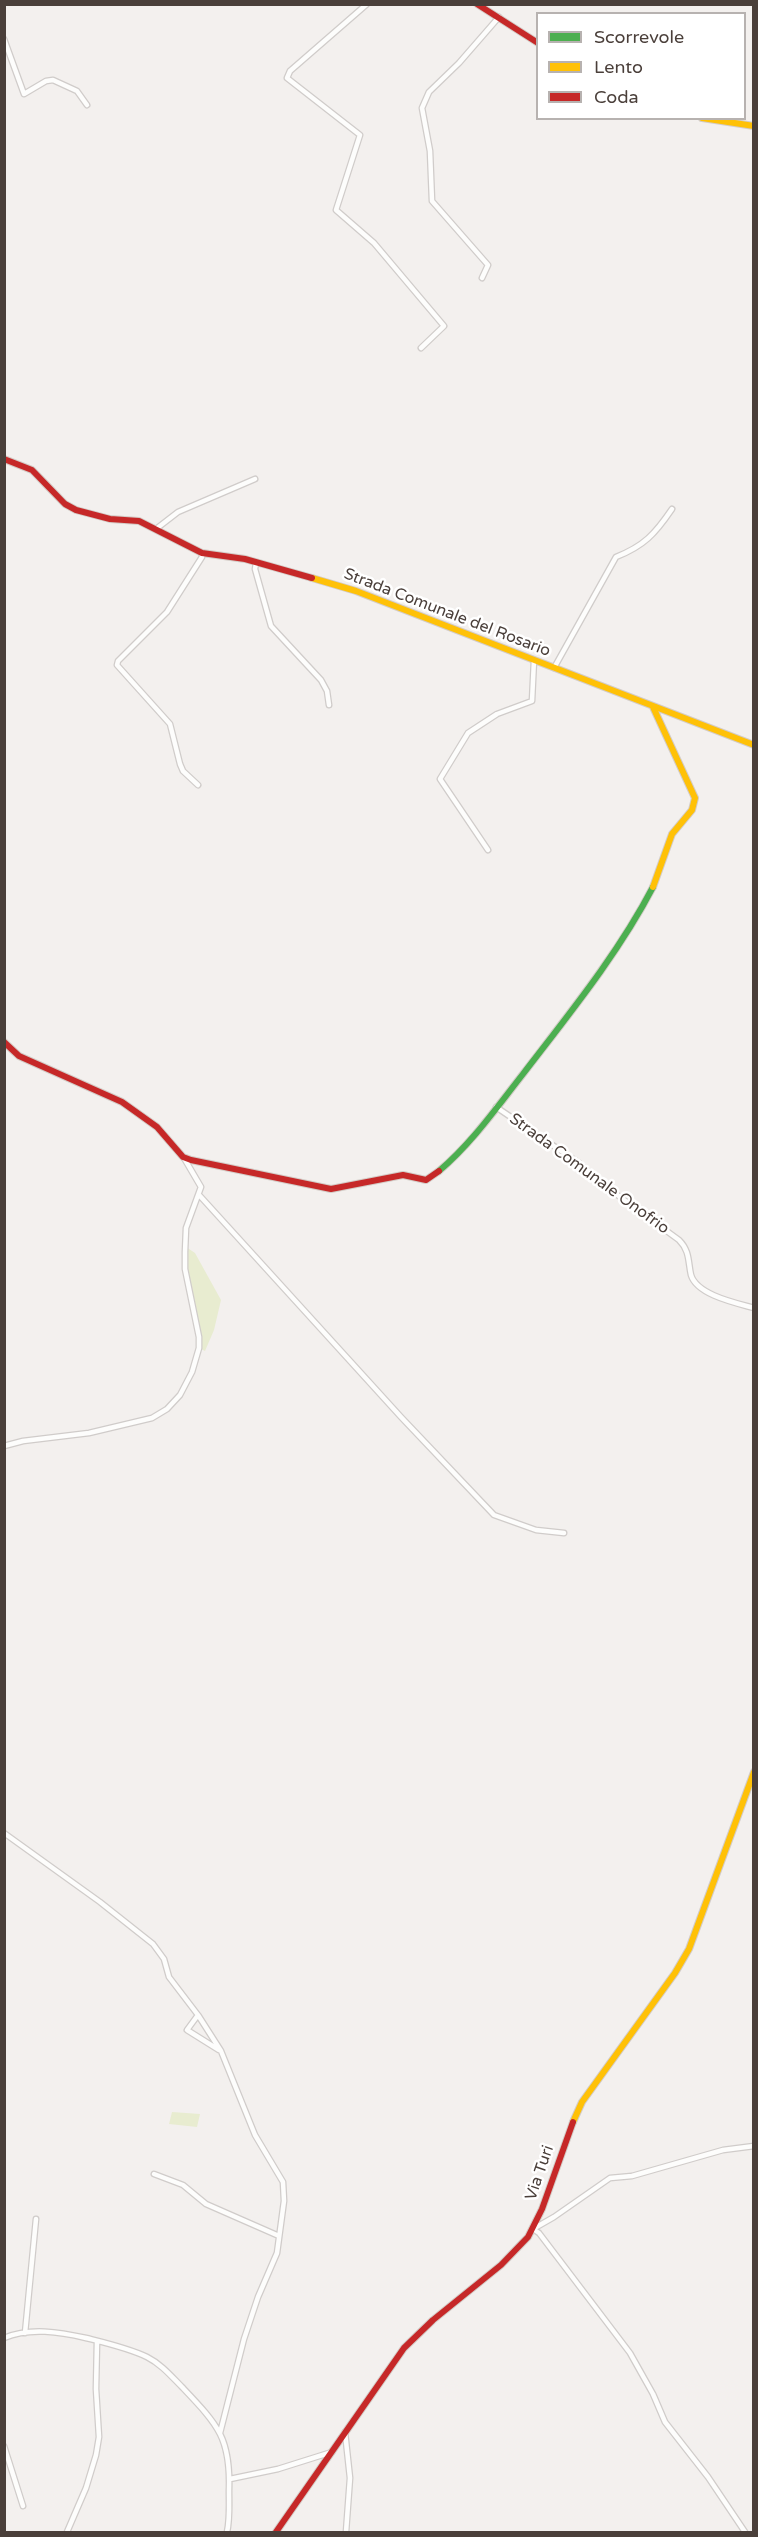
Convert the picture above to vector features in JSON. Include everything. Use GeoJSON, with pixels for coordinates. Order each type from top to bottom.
{"type":"FeatureCollection","features":[{"type":"Feature","properties":{"kind":"street"},"geometry":{"type":"LineString","coordinates":[[367,4],[290,71],[287,78],[360,135],[336,210],[374,243],[444,326],[421,348]]}},
{"type":"Feature","properties":{"kind":"street"},"geometry":{"type":"LineString","coordinates":[[477,4],[536,42]]}},
{"type":"Feature","properties":{"kind":"street"},"geometry":{"type":"LineString","coordinates":[[482,278],[488,265],[432,201],[429,151],[422,108],[429,92],[459,63],[499,17]]}},
{"type":"Feature","properties":{"kind":"street"},"geometry":{"type":"LineString","coordinates":[[4,39],[24,94],[46,81],[53,80],[77,91],[87,105]]}},
{"type":"Feature","properties":{"kind":"street"},"geometry":{"type":"LineString","coordinates":[[715,120],[753,126]]}},
{"type":"Feature","properties":{"kind":"street","name":"Strada Comunale del Rosario"},"geometry":{"type":"LineString","coordinates":[[4,459],[33,470],[65,504],[72,508],[116,520],[136,520],[202,553],[245,559],[356,591],[753,745]]}},
{"type":"Feature","properties":{"kind":"street"},"geometry":{"type":"LineString","coordinates":[[156,529],[178,512],[255,479]]}},
{"type":"Feature","properties":{"kind":"street"},"geometry":{"type":"LineString","coordinates":[[554,668],[616,557],[655,534],[672,509]]}},
{"type":"Feature","properties":{"kind":"street"},"geometry":{"type":"LineString","coordinates":[[198,785],[183,771],[170,724],[117,665],[118,661],[171,607],[202,557],[202,553]]}},
{"type":"Feature","properties":{"kind":"street"},"geometry":{"type":"LineString","coordinates":[[256,562],[255,569],[271,626],[321,680],[327,691],[329,705]]}},
{"type":"Feature","properties":{"kind":"street"},"geometry":{"type":"LineString","coordinates":[[488,850],[440,779],[468,733],[497,714],[532,701],[534,660]]}},
{"type":"Feature","properties":{"kind":"street"},"geometry":{"type":"LineString","coordinates":[[183,1157],[320,1188],[341,1188],[404,1175],[426,1180],[437,1174],[463,1147],[559,1030],[631,924],[657,879],[672,834],[696,802],[694,792],[653,707]]}},
{"type":"Feature","properties":{"kind":"street"},"geometry":{"type":"LineString","coordinates":[[4,1042],[19,1056],[122,1102],[157,1127],[183,1157],[201,1187],[200,1196],[196,1200],[186,1228],[185,1252],[185,1269],[199,1337],[199,1348],[192,1372],[173,1404],[152,1419],[89,1433],[4,1446]]}},
{"type":"Feature","properties":{"kind":"street","name":"Strada Comunale Onofrio"},"geometry":{"type":"LineString","coordinates":[[496,1107],[579,1163],[605,1186],[679,1240],[687,1251],[692,1277],[696,1283],[722,1299],[753,1308]]}},
{"type":"Feature","properties":{"kind":"street"},"geometry":{"type":"LineString","coordinates":[[200,1196],[282,1288],[494,1515],[536,1530],[564,1533]]}},
{"type":"Feature","properties":{"kind":"street","name":"Via Turi"},"geometry":{"type":"LineString","coordinates":[[276,2532],[391,2364],[411,2341],[501,2265],[533,2229],[568,2133],[582,2102],[675,1973],[689,1949],[753,1772]]}},
{"type":"Feature","properties":{"kind":"street"},"geometry":{"type":"LineString","coordinates":[[4,1833],[100,1902],[153,1944],[164,1959],[170,1977],[198,2014],[221,2051],[255,2135],[283,2182],[284,2201],[277,2253],[258,2296],[244,2339],[220,2433]]}},
{"type":"Feature","properties":{"kind":"street"},"geometry":{"type":"LineString","coordinates":[[198,2014],[187,2030],[221,2051]]}},
{"type":"Feature","properties":{"kind":"street"},"geometry":{"type":"LineString","coordinates":[[745,2532],[708,2477],[665,2422],[653,2394],[630,2354],[539,2233],[533,2229],[610,2178],[632,2176],[723,2150],[753,2146]]}},
{"type":"Feature","properties":{"kind":"street"},"geometry":{"type":"LineString","coordinates":[[154,2174],[183,2185],[206,2204],[279,2236]]}},
{"type":"Feature","properties":{"kind":"street"},"geometry":{"type":"LineString","coordinates":[[25,2333],[36,2219]]}},
{"type":"Feature","properties":{"kind":"street"},"geometry":{"type":"LineString","coordinates":[[4,2338],[49,2331],[97,2341],[147,2356],[161,2366],[202,2409],[220,2433],[228,2452],[230,2479],[227,2532]]}},
{"type":"Feature","properties":{"kind":"street"},"geometry":{"type":"LineString","coordinates":[[67,2532],[86,2488],[99,2437],[96,2389],[97,2341]]}},
{"type":"Feature","properties":{"kind":"street"},"geometry":{"type":"LineString","coordinates":[[345,2432],[350,2478],[346,2532]]}},
{"type":"Feature","properties":{"kind":"street"},"geometry":{"type":"LineString","coordinates":[[4,2446],[23,2506]]}},
{"type":"Feature","properties":{"kind":"street"},"geometry":{"type":"LineString","coordinates":[[230,2479],[278,2469],[332,2452]]}},
{"type":"Feature","properties":{"kind":"green space"},"geometry":{"type":"Polygon","coordinates":[[[186,1247],[195,1253],[221,1300],[214,1330],[205,1351],[199,1348],[185,1264],[186,1247]]]}},
{"type":"Feature","properties":{"kind":"green space"},"geometry":{"type":"Polygon","coordinates":[[[172,2112],[200,2114],[197,2127],[169,2124],[172,2112]]]}},
{"type":"Feature","properties":{"kind":"traffic: fast"},"geometry":{"type":"LineString","coordinates":[[439,1171],[484,1124],[575,1006],[609,960],[653,887]]}},
{"type":"Feature","properties":{"kind":"traffic: slow"},"geometry":{"type":"LineString","coordinates":[[715,120],[754,126]]}},
{"type":"Feature","properties":{"kind":"traffic: slow"},"geometry":{"type":"LineString","coordinates":[[312,578],[356,591],[754,745]]}},
{"type":"Feature","properties":{"kind":"traffic: slow"},"geometry":{"type":"LineString","coordinates":[[653,707],[695,798],[692,810],[672,834],[653,887]]}},
{"type":"Feature","properties":{"kind":"traffic: slow"},"geometry":{"type":"LineString","coordinates":[[573,2122],[582,2102],[675,1973],[689,1949],[754,1772]]}},
{"type":"Feature","properties":{"kind":"traffic: jam"},"geometry":{"type":"LineString","coordinates":[[477,4],[536,42]]}},
{"type":"Feature","properties":{"kind":"traffic: jam"},"geometry":{"type":"LineString","coordinates":[[4,459],[32,470],[65,504],[76,510],[110,519],[139,521],[202,553],[245,559],[312,578]]}},
{"type":"Feature","properties":{"kind":"traffic: jam"},"geometry":{"type":"LineString","coordinates":[[4,1042],[19,1056],[122,1102],[157,1127],[183,1157],[191,1160],[331,1189],[403,1175],[426,1180],[439,1171]]}},
{"type":"Feature","properties":{"kind":"traffic: jam"},"geometry":{"type":"LineString","coordinates":[[276,2532],[404,2348],[433,2320],[501,2265],[528,2237],[542,2209],[573,2122]]}}]}
